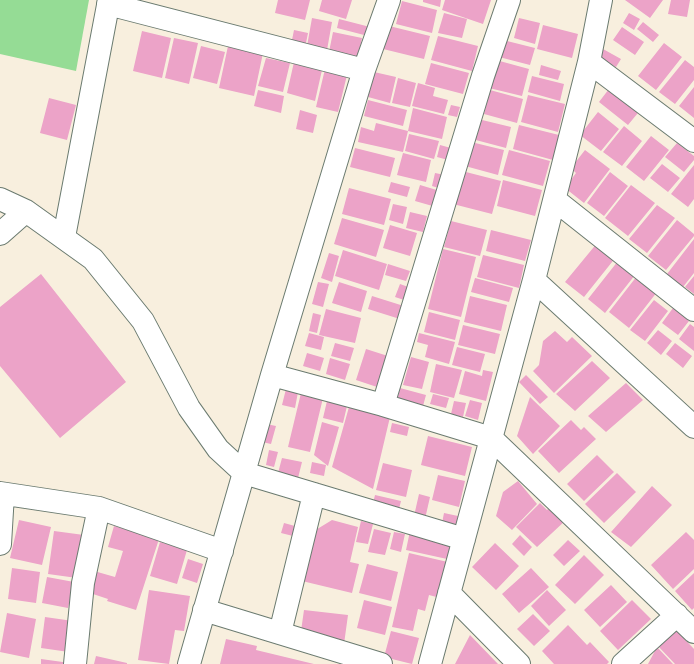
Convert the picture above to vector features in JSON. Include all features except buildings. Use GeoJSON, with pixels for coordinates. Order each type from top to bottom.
{"type":"FeatureCollection","features":[{"type":"Feature","properties":{"kind":"street"},"geometry":{"type":"LineString","coordinates":[[189,664],[272,375],[364,70],[389,0]]}},
{"type":"Feature","properties":{"kind":"street"},"geometry":{"type":"LineString","coordinates":[[383,405],[483,76],[509,0]]}},
{"type":"Feature","properties":{"kind":"street"},"geometry":{"type":"LineString","coordinates":[[430,664],[534,280],[589,62],[600,0]]}},
{"type":"Feature","properties":{"kind":"street"},"geometry":{"type":"LineString","coordinates":[[64,237],[109,2],[364,70]]}},
{"type":"Feature","properties":{"kind":"street"},"geometry":{"type":"LineString","coordinates":[[589,62],[694,141]]}},
{"type":"Feature","properties":{"kind":"street"},"geometry":{"type":"LineString","coordinates":[[0,199],[26,211],[93,259],[142,321],[189,408],[218,449],[244,472],[464,538]]}},
{"type":"Feature","properties":{"kind":"street"},"geometry":{"type":"LineString","coordinates":[[554,200],[694,310]]}},
{"type":"Feature","properties":{"kind":"street"},"geometry":{"type":"LineString","coordinates":[[0,234],[26,211]]}},
{"type":"Feature","properties":{"kind":"street"},"geometry":{"type":"LineString","coordinates":[[534,280],[694,427]]}},
{"type":"Feature","properties":{"kind":"street"},"geometry":{"type":"LineString","coordinates":[[272,375],[383,405],[491,438],[694,632]]}},
{"type":"Feature","properties":{"kind":"street"},"geometry":{"type":"LineString","coordinates":[[0,544],[2,493],[99,508],[222,551]]}},
{"type":"Feature","properties":{"kind":"street"},"geometry":{"type":"LineString","coordinates":[[280,633],[314,494]]}},
{"type":"Feature","properties":{"kind":"street"},"geometry":{"type":"LineString","coordinates":[[75,664],[84,582],[99,508]]}},
{"type":"Feature","properties":{"kind":"street"},"geometry":{"type":"LineString","coordinates":[[449,593],[519,664]]}},
{"type":"Feature","properties":{"kind":"street"},"geometry":{"type":"LineString","coordinates":[[204,610],[381,664]]}},
{"type":"Feature","properties":{"kind":"street"},"geometry":{"type":"LineString","coordinates":[[623,664],[677,615]]}},
{"type":"Feature","properties":{"kind":"green space"},"geometry":{"type":"Polygon","coordinates":[[[0,0],[89,0],[76,71],[0,54],[0,0]]]}}]}
